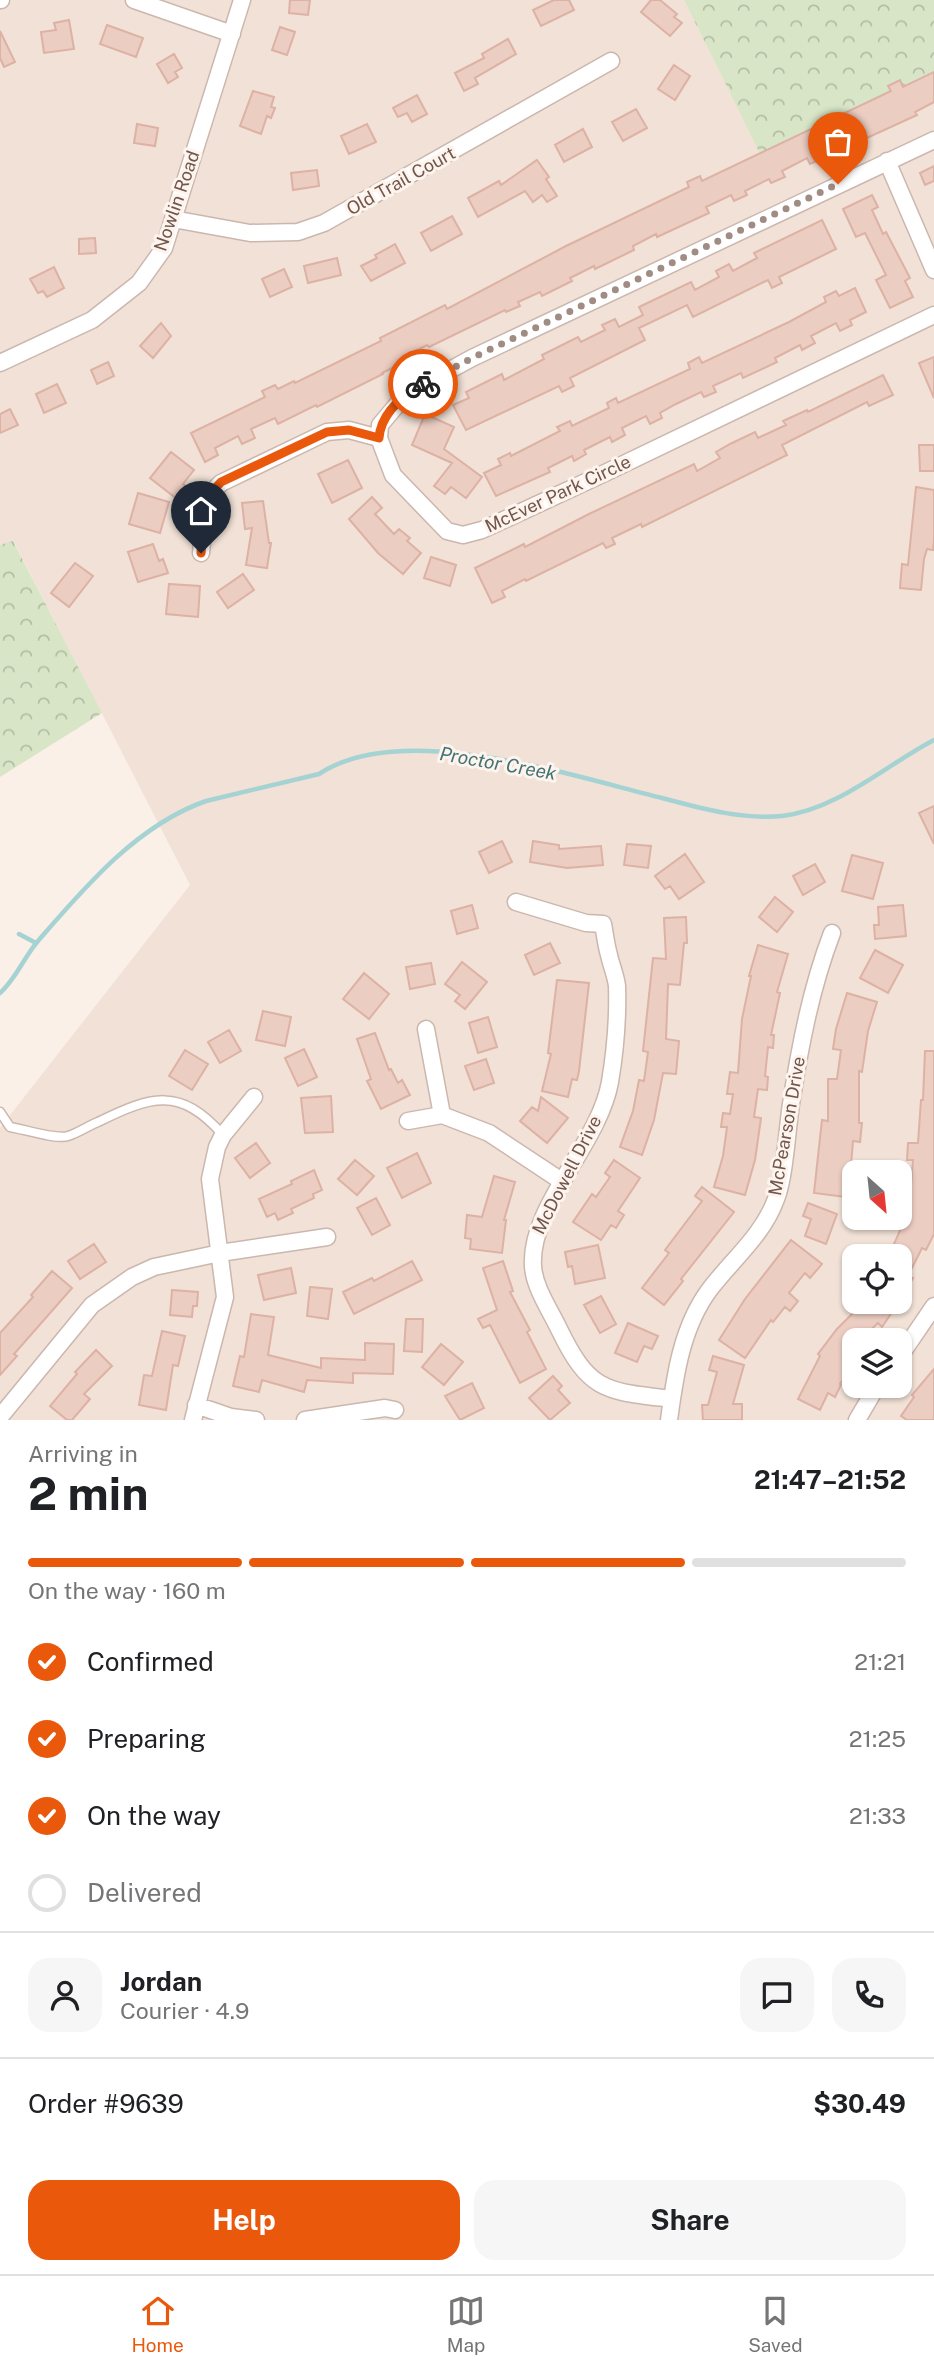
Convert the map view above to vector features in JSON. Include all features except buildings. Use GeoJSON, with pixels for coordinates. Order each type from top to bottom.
{"type":"FeatureCollection","features":[{"type":"Feature","properties":{"kind":"street"},"geometry":{"type":"LineString","coordinates":[[134,0],[232,34]]}},
{"type":"Feature","properties":{"kind":"street","name":"Nowlin Road"},"geometry":{"type":"LineString","coordinates":[[0,363],[93,320],[139,283],[164,248],[242,0]]}},
{"type":"Feature","properties":{"kind":"street","name":"Old Trail Court"},"geometry":{"type":"LineString","coordinates":[[173,219],[250,233],[298,232],[324,223],[611,61]]}},
{"type":"Feature","properties":{"kind":"street"},"geometry":{"type":"LineString","coordinates":[[201,553],[210,494],[221,482],[327,432],[349,430],[379,438],[380,425],[406,394],[472,358],[934,140]]}},
{"type":"Feature","properties":{"kind":"street"},"geometry":{"type":"LineString","coordinates":[[887,160],[934,270]]}},
{"type":"Feature","properties":{"kind":"street","name":"McEver Park Circle"},"geometry":{"type":"LineString","coordinates":[[379,438],[393,475],[447,531],[463,535],[482,530],[605,473],[934,315]]}},
{"type":"Feature","properties":{"kind":"street","name":"McDowell Drive"},"geometry":{"type":"LineString","coordinates":[[516,902],[586,923],[603,924],[617,984],[610,1083],[591,1135],[534,1236],[533,1268],[542,1295],[570,1352],[588,1376],[609,1388],[630,1394],[672,1399]]}},
{"type":"Feature","properties":{"kind":"street","name":"McPearson Drive"},"geometry":{"type":"LineString","coordinates":[[669,1420],[685,1342],[695,1314],[710,1289],[758,1232],[778,1196],[805,1021],[832,933]]}},
{"type":"Feature","properties":{"kind":"street"},"geometry":{"type":"LineString","coordinates":[[426,1029],[442,1115]]}},
{"type":"Feature","properties":{"kind":"street"},"geometry":{"type":"LineString","coordinates":[[254,1097],[217,1146],[210,1179],[225,1297],[195,1413],[256,1420]]}},
{"type":"Feature","properties":{"kind":"street"},"geometry":{"type":"LineString","coordinates":[[408,1121],[442,1115],[489,1133],[563,1182]]}},
{"type":"Feature","properties":{"kind":"street"},"geometry":{"type":"LineString","coordinates":[[0,1416],[92,1305],[132,1277],[154,1266],[327,1237]]}},
{"type":"Feature","properties":{"kind":"street"},"geometry":{"type":"LineString","coordinates":[[912,1338],[934,1306]]}},
{"type":"Feature","properties":{"kind":"street"},"geometry":{"type":"LineString","coordinates":[[857,1420],[870,1398]]}},
{"type":"Feature","properties":{"kind":"street"},"geometry":{"type":"LineString","coordinates":[[305,1420],[395,1410]]}},
{"type":"Feature","properties":{"kind":"lane"},"geometry":{"type":"LineString","coordinates":[[0,1112],[10,1127],[66,1137],[134,1105],[152,1100],[176,1101],[195,1108],[223,1135]]}},
{"type":"Feature","properties":{"kind":"shaded area"},"geometry":{"type":"Polygon","coordinates":[[[0,0],[684,0],[766,166],[934,93],[934,1420],[0,1420],[0,1128],[190,885],[14,542],[0,545],[0,0]]]}},
{"type":"Feature","properties":{"kind":"green space"},"geometry":{"type":"Polygon","coordinates":[[[684,0],[934,0],[934,93],[766,166],[684,0]]]}},
{"type":"Feature","properties":{"kind":"green space"},"geometry":{"type":"Polygon","coordinates":[[[13,541],[102,713],[0,777],[0,545],[13,541]]]}},
{"type":"Feature","properties":{"kind":"waterway","name":"Proctor Creek"},"geometry":{"type":"LineString","coordinates":[[0,993],[33,947],[74,900],[113,860],[157,826],[206,801],[319,774],[354,758],[395,751],[488,757],[536,766],[706,809],[767,817],[802,812],[842,796],[934,740]]}},
{"type":"Feature","properties":{"kind":"waterway"},"geometry":{"type":"LineString","coordinates":[[19,934],[36,943]]}},
{"type":"Feature","properties":{"kind":"way so far"},"geometry":{"type":"LineString","coordinates":[[423,384],[472,358],[838,184]]}},
{"type":"Feature","properties":{"kind":"route"},"geometry":{"type":"LineString","coordinates":[[201,553],[210,494],[221,482],[327,432],[349,430],[379,438],[380,425],[398,402],[423,384]]}}]}
